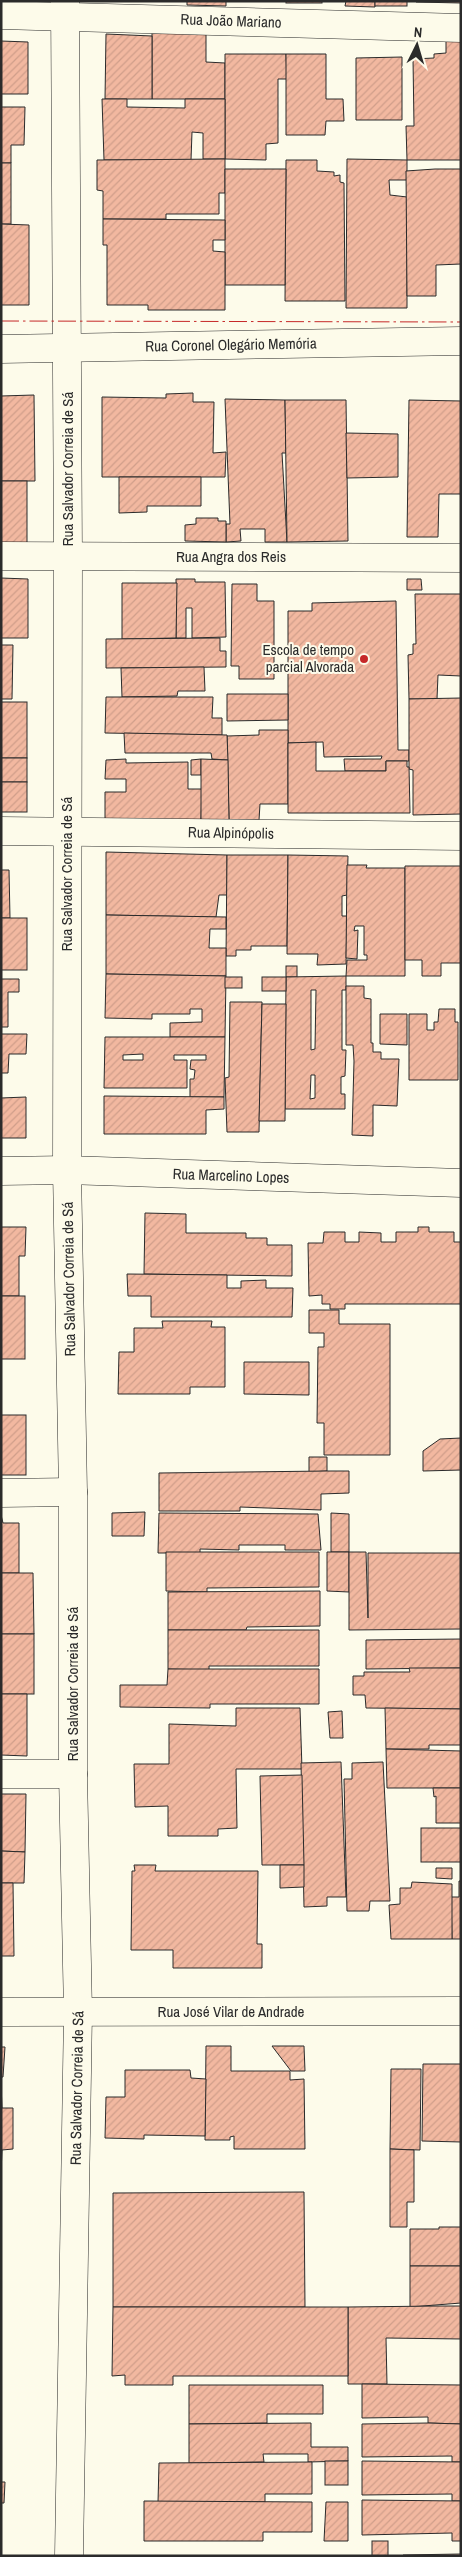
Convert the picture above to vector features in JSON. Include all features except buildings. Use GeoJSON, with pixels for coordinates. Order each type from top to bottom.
{"type":"FeatureCollection","features":[{"type":"Feature","properties":{"kind":"street","name":"Rua João Mariano"},"geometry":{"type":"LineString","coordinates":[[1,15],[65,9],[461,28]]}},
{"type":"Feature","properties":{"kind":"street","name":"Rua Salvador Correia de Sá"},"geometry":{"type":"LineString","coordinates":[[65,9],[68,556],[67,1170],[73,1492],[73,1774],[78,2012],[69,2556]]}},
{"type":"Feature","properties":{"kind":"street","name":"Rua Coronel Olegário Memória"},"geometry":{"type":"LineString","coordinates":[[1,349],[461,341]]}},
{"type":"Feature","properties":{"kind":"street","name":"Rua Angra dos Reis"},"geometry":{"type":"LineString","coordinates":[[1,556],[461,558]]}},
{"type":"Feature","properties":{"kind":"street","name":"Rua Alpinópolis"},"geometry":{"type":"LineString","coordinates":[[1,831],[461,836]]}},
{"type":"Feature","properties":{"kind":"street","name":"Rua Marcelino Lopes"},"geometry":{"type":"LineString","coordinates":[[1,1171],[67,1170],[461,1183]]}},
{"type":"Feature","properties":{"kind":"street"},"geometry":{"type":"LineString","coordinates":[[1,1493],[73,1492]]}},
{"type":"Feature","properties":{"kind":"street"},"geometry":{"type":"LineString","coordinates":[[1,1774],[73,1774]]}},
{"type":"Feature","properties":{"kind":"street","name":"Rua José Vilar de Andrade"},"geometry":{"type":"LineString","coordinates":[[1,2012],[461,2011]]}},
{"type":"Feature","properties":{"kind":"power"},"geometry":{"type":"LineString","coordinates":[[1,321],[461,322]]}},
{"type":"Feature","properties":{"kind":"place","name":"Escola de tempo parcial Alvorada"},"geometry":{"type":"Point","coordinates":[364,659]}}]}
